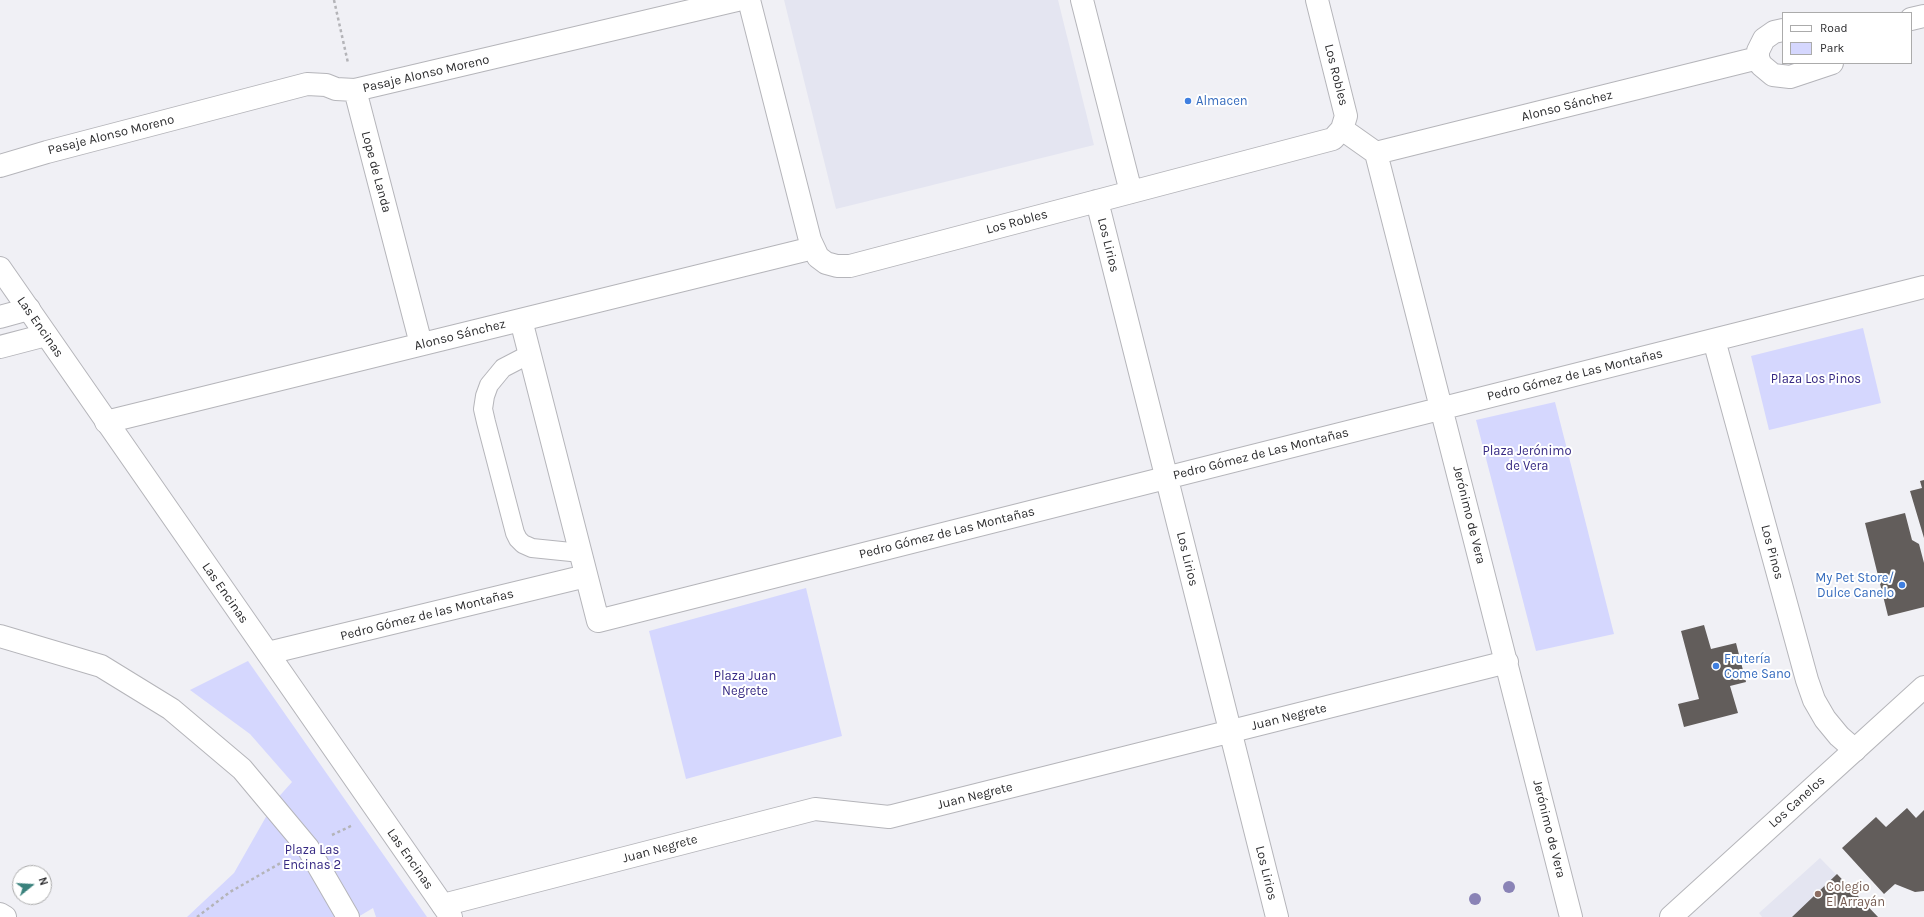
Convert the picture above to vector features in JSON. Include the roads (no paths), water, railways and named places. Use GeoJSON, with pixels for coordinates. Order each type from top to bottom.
{"type":"FeatureCollection","features":[{"type":"Feature","properties":{"kind":"street","name":"Pasaje Alonso Moreno"},"geometry":{"type":"LineString","coordinates":[[0,166],[47,152],[307,84],[326,85],[336,89],[355,90],[737,0]]}},
{"type":"Feature","properties":{"kind":"street","name":"Los Robles"},"geometry":{"type":"LineString","coordinates":[[749,0],[805,228],[818,257],[826,263],[837,266],[850,266],[1333,139],[1342,129],[1346,116],[1317,0]]}},
{"type":"Feature","properties":{"kind":"street"},"geometry":{"type":"LineString","coordinates":[[1082,0],[1131,192]]}},
{"type":"Feature","properties":{"kind":"street"},"geometry":{"type":"LineString","coordinates":[[1922,0],[1924,8]]}},
{"type":"Feature","properties":{"kind":"street"},"geometry":{"type":"LineString","coordinates":[[1912,19],[1924,16]]}},
{"type":"Feature","properties":{"kind":"street"},"geometry":{"type":"LineString","coordinates":[[1782,30],[1774,32],[1760,44],[1758,58],[1766,71],[1773,75],[1790,77],[1829,64]]}},
{"type":"Feature","properties":{"kind":"street","name":"Alonso Sánchez"},"geometry":{"type":"LineString","coordinates":[[1376,153],[1758,58]]}},
{"type":"Feature","properties":{"kind":"street","name":"Lope de Landa"},"geometry":{"type":"LineString","coordinates":[[355,90],[421,344]]}},
{"type":"Feature","properties":{"kind":"street"},"geometry":{"type":"LineString","coordinates":[[1342,129],[1376,153]]}},
{"type":"Feature","properties":{"kind":"street","name":"Jerónimo de Vera"},"geometry":{"type":"LineString","coordinates":[[1376,153],[1571,917]]}},
{"type":"Feature","properties":{"kind":"street","name":"Los Lirios"},"geometry":{"type":"LineString","coordinates":[[1097,201],[1277,917]]}},
{"type":"Feature","properties":{"kind":"street","name":"Alonso Sánchez"},"geometry":{"type":"LineString","coordinates":[[106,422],[813,248]]}},
{"type":"Feature","properties":{"kind":"street","name":"Las Encinas"},"geometry":{"type":"LineString","coordinates":[[0,268],[447,911]]}},
{"type":"Feature","properties":{"kind":"street","name":"Pedro Gómez de Las Montañas"},"geometry":{"type":"LineString","coordinates":[[586,576],[598,621],[1924,287]]}},
{"type":"Feature","properties":{"kind":"street"},"geometry":{"type":"LineString","coordinates":[[0,317],[29,309]]}},
{"type":"Feature","properties":{"kind":"street"},"geometry":{"type":"LineString","coordinates":[[522,320],[586,576]]}},
{"type":"Feature","properties":{"kind":"street"},"geometry":{"type":"LineString","coordinates":[[0,347],[46,335]]}},
{"type":"Feature","properties":{"kind":"street","name":"Los Pinos"},"geometry":{"type":"LineString","coordinates":[[1714,340],[1807,680],[1814,700],[1825,719],[1839,736],[1855,750]]}},
{"type":"Feature","properties":{"kind":"street","name":"Pedro Gómez de las Montañas"},"geometry":{"type":"LineString","coordinates":[[268,653],[586,576]]}},
{"type":"Feature","properties":{"kind":"street"},"geometry":{"type":"LineString","coordinates":[[0,636],[101,666],[171,709],[242,769],[308,848],[348,917]]}},
{"type":"Feature","properties":{"kind":"street","name":"Juan Negrete"},"geometry":{"type":"LineString","coordinates":[[447,911],[815,809],[889,817],[1507,662]]}},
{"type":"Feature","properties":{"kind":"street","name":"Los Canelos"},"geometry":{"type":"LineString","coordinates":[[1671,917],[1924,687]]}},
{"type":"Feature","properties":{"kind":"street"},"geometry":{"type":"LineString","coordinates":[[0,914],[5,917]]}},
{"type":"Feature","properties":{"kind":"lane"},"geometry":{"type":"LineString","coordinates":[[530,354],[503,368],[489,385],[485,396],[483,409],[486,422],[515,533],[518,539],[523,544],[532,548],[580,553]]}},
{"type":"Feature","properties":{"kind":"place","name":"Almacen"},"geometry":{"type":"Point","coordinates":[1188,101]}},
{"type":"Feature","properties":{"kind":"place","name":"My Pet Store/ Dulce Canelo"},"geometry":{"type":"Point","coordinates":[1902,585]}},
{"type":"Feature","properties":{"kind":"place","name":"Frutería Come Sano"},"geometry":{"type":"Point","coordinates":[1716,666]}},
{"type":"Feature","properties":{"kind":"place","name":"Colegio El Arrayán"},"geometry":{"type":"Point","coordinates":[1818,894]}},
{"type":"Feature","properties":{"kind":"park label","name":"Plaza Los Pinos"},"geometry":{"type":"Point","coordinates":[1816,379]}},
{"type":"Feature","properties":{"kind":"park label","name":"Plaza Jerónimo de Vera"},"geometry":{"type":"Point","coordinates":[1527,458]}},
{"type":"Feature","properties":{"kind":"park label","name":"Plaza Juan Negrete"},"geometry":{"type":"Point","coordinates":[745,684]}},
{"type":"Feature","properties":{"kind":"park label","name":"Plaza Las Encinas 2"},"geometry":{"type":"Point","coordinates":[312,858]}}]}
